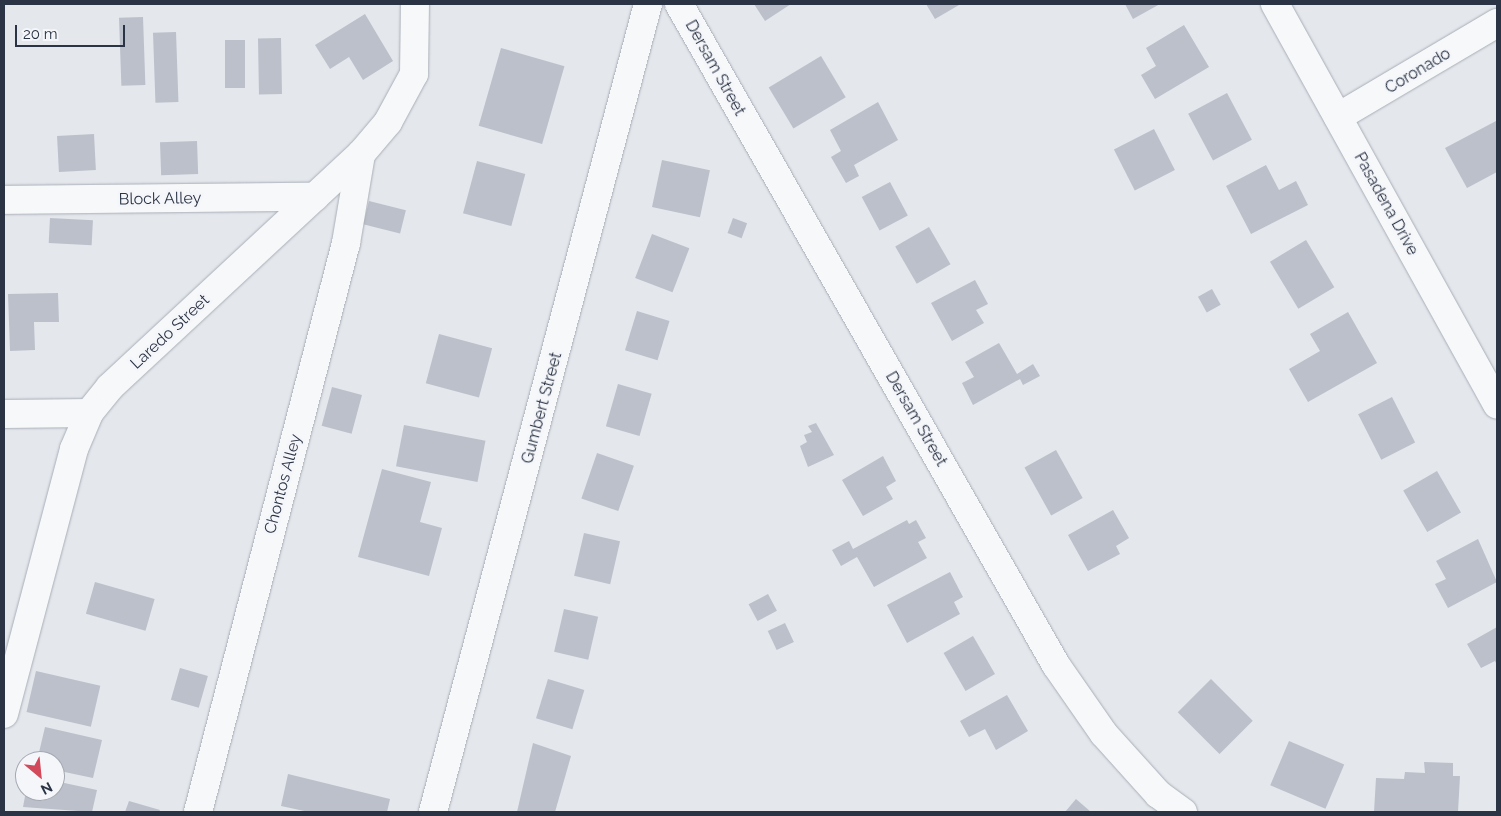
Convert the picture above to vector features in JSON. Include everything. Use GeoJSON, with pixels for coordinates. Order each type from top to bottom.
{"type":"FeatureCollection","features":[{"type":"Feature","properties":{"kind":"street","name":"Laredo Street"},"geometry":{"type":"LineString","coordinates":[[4,714],[9,675],[74,449],[89,413],[110,387],[361,154],[388,122],[414,74],[415,4]]}},
{"type":"Feature","properties":{"kind":"street","name":"Gumbert Street"},"geometry":{"type":"LineString","coordinates":[[433,812],[648,4]]}},
{"type":"Feature","properties":{"kind":"street","name":"Dersam Street"},"geometry":{"type":"LineString","coordinates":[[679,4],[1056,665],[1104,734],[1158,794],[1183,812]]}},
{"type":"Feature","properties":{"kind":"street","name":"Pasadena Drive"},"geometry":{"type":"LineString","coordinates":[[1274,4],[1497,406]]}},
{"type":"Feature","properties":{"kind":"street","name":"Coronado"},"geometry":{"type":"LineString","coordinates":[[1338,117],[1497,23]]}},
{"type":"Feature","properties":{"kind":"street","name":"Chontos Alley"},"geometry":{"type":"LineString","coordinates":[[198,812],[346,243],[361,154]]}},
{"type":"Feature","properties":{"kind":"street","name":"Block Alley"},"geometry":{"type":"LineString","coordinates":[[4,200],[315,197]]}},
{"type":"Feature","properties":{"kind":"street"},"geometry":{"type":"LineString","coordinates":[[4,414],[89,413]]}},
{"type":"Feature","properties":{"kind":"building"},"geometry":{"type":"Polygon","coordinates":[[[754,4],[791,4],[765,21],[754,4]]]}},
{"type":"Feature","properties":{"kind":"building"},"geometry":{"type":"Polygon","coordinates":[[[926,4],[958,4],[959,5],[935,19],[926,4]]]}},
{"type":"Feature","properties":{"kind":"building"},"geometry":{"type":"Polygon","coordinates":[[[1125,4],[1160,4],[1133,19],[1125,4]]]}},
{"type":"Feature","properties":{"kind":"building"},"geometry":{"type":"Polygon","coordinates":[[[365,14],[393,61],[363,80],[349,57],[330,69],[315,45],[365,14]]]}},
{"type":"Feature","properties":{"kind":"building"},"geometry":{"type":"Polygon","coordinates":[[[143,17],[145,85],[121,86],[119,18],[143,17]]]}},
{"type":"Feature","properties":{"kind":"building"},"geometry":{"type":"Polygon","coordinates":[[[1184,25],[1209,67],[1155,99],[1141,75],[1156,66],[1146,48],[1184,25]]]}},
{"type":"Feature","properties":{"kind":"building"},"geometry":{"type":"Polygon","coordinates":[[[176,32],[178,102],[155,103],[153,33],[176,32]]]}},
{"type":"Feature","properties":{"kind":"building"},"geometry":{"type":"Polygon","coordinates":[[[258,38],[281,38],[282,94],[259,94],[258,38]]]}},
{"type":"Feature","properties":{"kind":"building"},"geometry":{"type":"Polygon","coordinates":[[[225,40],[245,40],[245,88],[225,88],[225,40]]]}},
{"type":"Feature","properties":{"kind":"building"},"geometry":{"type":"Polygon","coordinates":[[[501,48],[564,66],[542,144],[479,126],[501,48]]]}},
{"type":"Feature","properties":{"kind":"building"},"geometry":{"type":"Polygon","coordinates":[[[821,56],[846,97],[793,129],[769,87],[821,56]]]}},
{"type":"Feature","properties":{"kind":"building"},"geometry":{"type":"Polygon","coordinates":[[[1227,93],[1252,140],[1213,160],[1188,114],[1227,93]]]}},
{"type":"Feature","properties":{"kind":"building"},"geometry":{"type":"Polygon","coordinates":[[[878,102],[898,140],[854,165],[859,176],[846,183],[831,157],[841,151],[830,130],[878,102]]]}},
{"type":"Feature","properties":{"kind":"building"},"geometry":{"type":"Polygon","coordinates":[[[1496,121],[1497,172],[1467,188],[1445,148],[1496,121]]]}},
{"type":"Feature","properties":{"kind":"building"},"geometry":{"type":"Polygon","coordinates":[[[1154,129],[1175,170],[1135,190],[1114,149],[1154,129]]]}},
{"type":"Feature","properties":{"kind":"building"},"geometry":{"type":"Polygon","coordinates":[[[94,134],[96,170],[59,172],[57,136],[94,134]]]}},
{"type":"Feature","properties":{"kind":"building"},"geometry":{"type":"Polygon","coordinates":[[[197,141],[198,174],[161,175],[160,142],[197,141]]]}},
{"type":"Feature","properties":{"kind":"building"},"geometry":{"type":"Polygon","coordinates":[[[662,160],[710,170],[700,217],[652,207],[662,160]]]}},
{"type":"Feature","properties":{"kind":"building"},"geometry":{"type":"Polygon","coordinates":[[[477,161],[525,174],[511,226],[463,213],[477,161]]]}},
{"type":"Feature","properties":{"kind":"building"},"geometry":{"type":"Polygon","coordinates":[[[1266,165],[1279,190],[1296,181],[1308,205],[1251,234],[1226,186],[1266,165]]]}},
{"type":"Feature","properties":{"kind":"building"},"geometry":{"type":"Polygon","coordinates":[[[890,182],[908,216],[880,231],[862,197],[890,182]]]}},
{"type":"Feature","properties":{"kind":"building"},"geometry":{"type":"Polygon","coordinates":[[[369,201],[406,210],[400,233],[363,224],[369,201]]]}},
{"type":"Feature","properties":{"kind":"building"},"geometry":{"type":"Polygon","coordinates":[[[50,218],[93,220],[92,245],[49,243],[50,218]]]}},
{"type":"Feature","properties":{"kind":"building"},"geometry":{"type":"Polygon","coordinates":[[[733,218],[747,223],[742,238],[728,233],[733,218]]]}},
{"type":"Feature","properties":{"kind":"building"},"geometry":{"type":"Polygon","coordinates":[[[929,227],[950,264],[917,284],[895,246],[929,227]]]}},
{"type":"Feature","properties":{"kind":"building"},"geometry":{"type":"Polygon","coordinates":[[[652,234],[689,248],[672,292],[635,278],[652,234]]]}},
{"type":"Feature","properties":{"kind":"building"},"geometry":{"type":"Polygon","coordinates":[[[1306,240],[1334,287],[1298,309],[1270,262],[1306,240]]]}},
{"type":"Feature","properties":{"kind":"building"},"geometry":{"type":"Polygon","coordinates":[[[975,280],[988,304],[976,310],[984,323],[952,341],[931,303],[975,280]]]}},
{"type":"Feature","properties":{"kind":"building"},"geometry":{"type":"Polygon","coordinates":[[[1212,289],[1221,305],[1207,313],[1198,297],[1212,289]]]}},
{"type":"Feature","properties":{"kind":"building"},"geometry":{"type":"Polygon","coordinates":[[[58,293],[59,322],[34,322],[35,350],[10,351],[8,294],[58,293]]]}},
{"type":"Feature","properties":{"kind":"building"},"geometry":{"type":"Polygon","coordinates":[[[637,311],[670,321],[658,360],[625,350],[637,311]]]}},
{"type":"Feature","properties":{"kind":"building"},"geometry":{"type":"Polygon","coordinates":[[[1348,312],[1377,363],[1308,402],[1289,369],[1320,351],[1310,334],[1348,312]]]}},
{"type":"Feature","properties":{"kind":"building"},"geometry":{"type":"Polygon","coordinates":[[[439,334],[492,348],[479,397],[426,383],[439,334]]]}},
{"type":"Feature","properties":{"kind":"building"},"geometry":{"type":"Polygon","coordinates":[[[999,343],[1017,374],[1033,364],[1040,376],[1023,385],[1020,379],[973,405],[962,383],[974,377],[965,362],[999,343]]]}},
{"type":"Feature","properties":{"kind":"building"},"geometry":{"type":"Polygon","coordinates":[[[618,384],[652,394],[640,436],[606,426],[618,384]]]}},
{"type":"Feature","properties":{"kind":"building"},"geometry":{"type":"Polygon","coordinates":[[[332,387],[362,395],[352,434],[322,426],[332,387]]]}},
{"type":"Feature","properties":{"kind":"building"},"geometry":{"type":"Polygon","coordinates":[[[1392,397],[1415,442],[1381,460],[1358,414],[1392,397]]]}},
{"type":"Feature","properties":{"kind":"building"},"geometry":{"type":"Polygon","coordinates":[[[816,423],[834,455],[808,467],[800,446],[807,442],[804,435],[812,432],[808,426],[816,423]]]}},
{"type":"Feature","properties":{"kind":"building"},"geometry":{"type":"Polygon","coordinates":[[[404,425],[485,441],[477,482],[396,466],[404,425]]]}},
{"type":"Feature","properties":{"kind":"building"},"geometry":{"type":"Polygon","coordinates":[[[1056,450],[1083,498],[1051,516],[1025,467],[1056,450]]]}},
{"type":"Feature","properties":{"kind":"building"},"geometry":{"type":"Polygon","coordinates":[[[597,453],[634,466],[618,511],[581,498],[597,453]]]}},
{"type":"Feature","properties":{"kind":"building"},"geometry":{"type":"Polygon","coordinates":[[[883,456],[896,481],[886,487],[893,499],[863,516],[842,480],[883,456]]]}},
{"type":"Feature","properties":{"kind":"building"},"geometry":{"type":"Polygon","coordinates":[[[382,469],[431,482],[420,522],[442,528],[429,576],[358,557],[382,469]]]}},
{"type":"Feature","properties":{"kind":"building"},"geometry":{"type":"Polygon","coordinates":[[[1437,471],[1461,513],[1427,532],[1403,490],[1437,471]]]}},
{"type":"Feature","properties":{"kind":"building"},"geometry":{"type":"Polygon","coordinates":[[[1113,510],[1129,538],[1116,546],[1120,554],[1088,571],[1068,535],[1113,510]]]}},
{"type":"Feature","properties":{"kind":"building"},"geometry":{"type":"Polygon","coordinates":[[[907,520],[909,524],[916,520],[926,538],[918,542],[927,558],[874,587],[857,557],[841,566],[832,550],[849,541],[853,549],[907,520]]]}},
{"type":"Feature","properties":{"kind":"building"},"geometry":{"type":"Polygon","coordinates":[[[584,533],[620,541],[610,584],[574,576],[584,533]]]}},
{"type":"Feature","properties":{"kind":"building"},"geometry":{"type":"Polygon","coordinates":[[[1478,539],[1497,582],[1448,608],[1435,584],[1446,579],[1436,561],[1478,539]]]}},
{"type":"Feature","properties":{"kind":"building"},"geometry":{"type":"Polygon","coordinates":[[[950,572],[963,597],[954,602],[960,614],[907,643],[887,605],[950,572]]]}},
{"type":"Feature","properties":{"kind":"building"},"geometry":{"type":"Polygon","coordinates":[[[95,582],[155,599],[146,631],[86,614],[95,582]]]}},
{"type":"Feature","properties":{"kind":"building"},"geometry":{"type":"Polygon","coordinates":[[[768,594],[777,611],[757,621],[749,604],[768,594]]]}},
{"type":"Feature","properties":{"kind":"building"},"geometry":{"type":"Polygon","coordinates":[[[564,609],[598,617],[588,660],[554,652],[564,609]]]}},
{"type":"Feature","properties":{"kind":"building"},"geometry":{"type":"Polygon","coordinates":[[[785,623],[794,642],[777,650],[768,631],[785,623]]]}},
{"type":"Feature","properties":{"kind":"building"},"geometry":{"type":"Polygon","coordinates":[[[1497,627],[1497,665],[1495,661],[1481,668],[1467,644],[1497,627]]]}},
{"type":"Feature","properties":{"kind":"building"},"geometry":{"type":"Polygon","coordinates":[[[973,636],[995,674],[966,691],[944,653],[973,636]]]}},
{"type":"Feature","properties":{"kind":"building"},"geometry":{"type":"Polygon","coordinates":[[[180,668],[208,676],[199,708],[171,700],[180,668]]]}},
{"type":"Feature","properties":{"kind":"building"},"geometry":{"type":"Polygon","coordinates":[[[36,671],[100,686],[91,727],[27,712],[36,671]]]}},
{"type":"Feature","properties":{"kind":"building"},"geometry":{"type":"Polygon","coordinates":[[[548,679],[584,690],[572,729],[536,718],[548,679]]]}},
{"type":"Feature","properties":{"kind":"building"},"geometry":{"type":"Polygon","coordinates":[[[1211,679],[1253,721],[1219,754],[1178,712],[1211,679]]]}},
{"type":"Feature","properties":{"kind":"building"},"geometry":{"type":"Polygon","coordinates":[[[1007,695],[1028,731],[996,750],[985,729],[969,737],[960,721],[1007,695]]]}},
{"type":"Feature","properties":{"kind":"building"},"geometry":{"type":"Polygon","coordinates":[[[45,727],[102,740],[93,778],[65,772],[65,751],[39,751],[45,727]]]}},
{"type":"Feature","properties":{"kind":"building"},"geometry":{"type":"Polygon","coordinates":[[[1289,741],[1344,764],[1325,809],[1270,785],[1289,741]]]}},
{"type":"Feature","properties":{"kind":"building"},"geometry":{"type":"Polygon","coordinates":[[[533,743],[571,756],[555,812],[517,812],[533,743]]]}},
{"type":"Feature","properties":{"kind":"building"},"geometry":{"type":"Polygon","coordinates":[[[1424,762],[1453,763],[1453,776],[1460,776],[1458,812],[1374,812],[1376,778],[1404,779],[1405,772],[1425,773],[1424,762]]]}},
{"type":"Feature","properties":{"kind":"building"},"geometry":{"type":"Polygon","coordinates":[[[288,774],[390,799],[387,812],[309,812],[281,806],[288,774]]]}},
{"type":"Feature","properties":{"kind":"building"},"geometry":{"type":"Polygon","coordinates":[[[65,783],[97,790],[92,812],[23,807],[24,801],[65,801],[65,783]]]}},
{"type":"Feature","properties":{"kind":"building"},"geometry":{"type":"Polygon","coordinates":[[[1076,799],[1091,812],[1065,812],[1076,799]]]}},
{"type":"Feature","properties":{"kind":"building"},"geometry":{"type":"Polygon","coordinates":[[[129,801],[160,810],[159,812],[125,812],[129,801]]]}}]}
